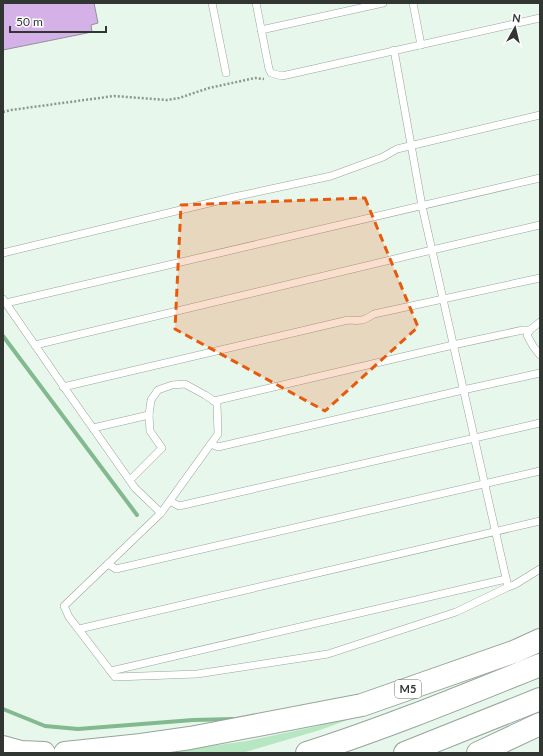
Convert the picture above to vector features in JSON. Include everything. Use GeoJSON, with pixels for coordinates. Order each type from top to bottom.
{"type":"FeatureCollection","features":[{"type":"Feature","properties":{"kind":"highway","name":"M5"},"geometry":{"type":"LineString","coordinates":[[65,753],[190,738],[362,705],[516,651],[540,640]]}},
{"type":"Feature","properties":{"kind":"highway","name":"M5"},"geometry":{"type":"LineString","coordinates":[[307,753],[348,740],[428,710],[540,665]]}},
{"type":"Feature","properties":{"kind":"highway"},"geometry":{"type":"LineString","coordinates":[[405,753],[540,699]]}},
{"type":"Feature","properties":{"kind":"highway"},"geometry":{"type":"LineString","coordinates":[[478,753],[540,724]]}},
{"type":"Feature","properties":{"kind":"highway"},"geometry":{"type":"LineString","coordinates":[[3,748],[21,752],[44,753]]}},
{"type":"Feature","properties":{"kind":"lane"},"geometry":{"type":"LineString","coordinates":[[212,3],[226,73]]}},
{"type":"Feature","properties":{"kind":"lane"},"geometry":{"type":"LineString","coordinates":[[256,3],[269,69],[271,73],[282,76],[540,18]]}},
{"type":"Feature","properties":{"kind":"lane"},"geometry":{"type":"LineString","coordinates":[[261,30],[383,3]]}},
{"type":"Feature","properties":{"kind":"lane"},"geometry":{"type":"LineString","coordinates":[[413,3],[421,45]]}},
{"type":"Feature","properties":{"kind":"lane"},"geometry":{"type":"LineString","coordinates":[[394,50],[422,206],[508,587]]}},
{"type":"Feature","properties":{"kind":"lane"},"geometry":{"type":"LineString","coordinates":[[3,253],[234,197],[331,176],[383,157],[397,149],[540,115]]}},
{"type":"Feature","properties":{"kind":"lane"},"geometry":{"type":"LineString","coordinates":[[161,513],[135,488],[4,301],[540,178]]}},
{"type":"Feature","properties":{"kind":"lane"},"geometry":{"type":"LineString","coordinates":[[35,345],[540,225]]}},
{"type":"Feature","properties":{"kind":"lane"},"geometry":{"type":"LineString","coordinates":[[63,387],[348,320],[366,320],[374,314],[540,278]]}},
{"type":"Feature","properties":{"kind":"lane"},"geometry":{"type":"LineString","coordinates":[[540,322],[530,330],[527,335],[540,355]]}},
{"type":"Feature","properties":{"kind":"lane"},"geometry":{"type":"LineString","coordinates":[[214,401],[453,345],[523,330],[530,330]]}},
{"type":"Feature","properties":{"kind":"lane"},"geometry":{"type":"LineString","coordinates":[[211,444],[218,447],[540,373]]}},
{"type":"Feature","properties":{"kind":"lane"},"geometry":{"type":"LineString","coordinates":[[130,480],[162,448],[150,431],[149,415],[151,400],[158,390],[172,385],[185,384],[217,403],[218,434],[161,513],[64,606],[69,617],[115,676],[197,674],[328,654],[456,612],[514,585],[540,569]]}},
{"type":"Feature","properties":{"kind":"lane"},"geometry":{"type":"LineString","coordinates":[[93,428],[149,415]]}},
{"type":"Feature","properties":{"kind":"lane"},"geometry":{"type":"LineString","coordinates":[[170,501],[179,506],[540,423]]}},
{"type":"Feature","properties":{"kind":"lane"},"geometry":{"type":"LineString","coordinates":[[108,564],[116,569],[540,471]]}},
{"type":"Feature","properties":{"kind":"lane"},"geometry":{"type":"LineString","coordinates":[[78,629],[540,521]]}},
{"type":"Feature","properties":{"kind":"lane"},"geometry":{"type":"LineString","coordinates":[[111,671],[506,579]]}},
{"type":"Feature","properties":{"kind":"highlighted area"},"geometry":{"type":"Polygon","coordinates":[[[365,198],[418,327],[325,411],[175,329],[181,205],[365,198]]]}},
{"type":"Feature","properties":{"kind":"green space"},"geometry":{"type":"Polygon","coordinates":[[[362,712],[364,714],[320,730],[242,753],[161,753],[247,741],[318,726],[362,712]]]}},
{"type":"Feature","properties":{"kind":"building"},"geometry":{"type":"Polygon","coordinates":[[[3,3],[94,3],[98,23],[91,25],[92,32],[3,50],[3,3]]]}},
{"type":"Feature","properties":{"kind":"waterway"},"geometry":{"type":"LineString","coordinates":[[3,336],[137,515]]}},
{"type":"Feature","properties":{"kind":"waterway"},"geometry":{"type":"LineString","coordinates":[[3,709],[45,726],[78,729],[193,720],[233,719]]}}]}
